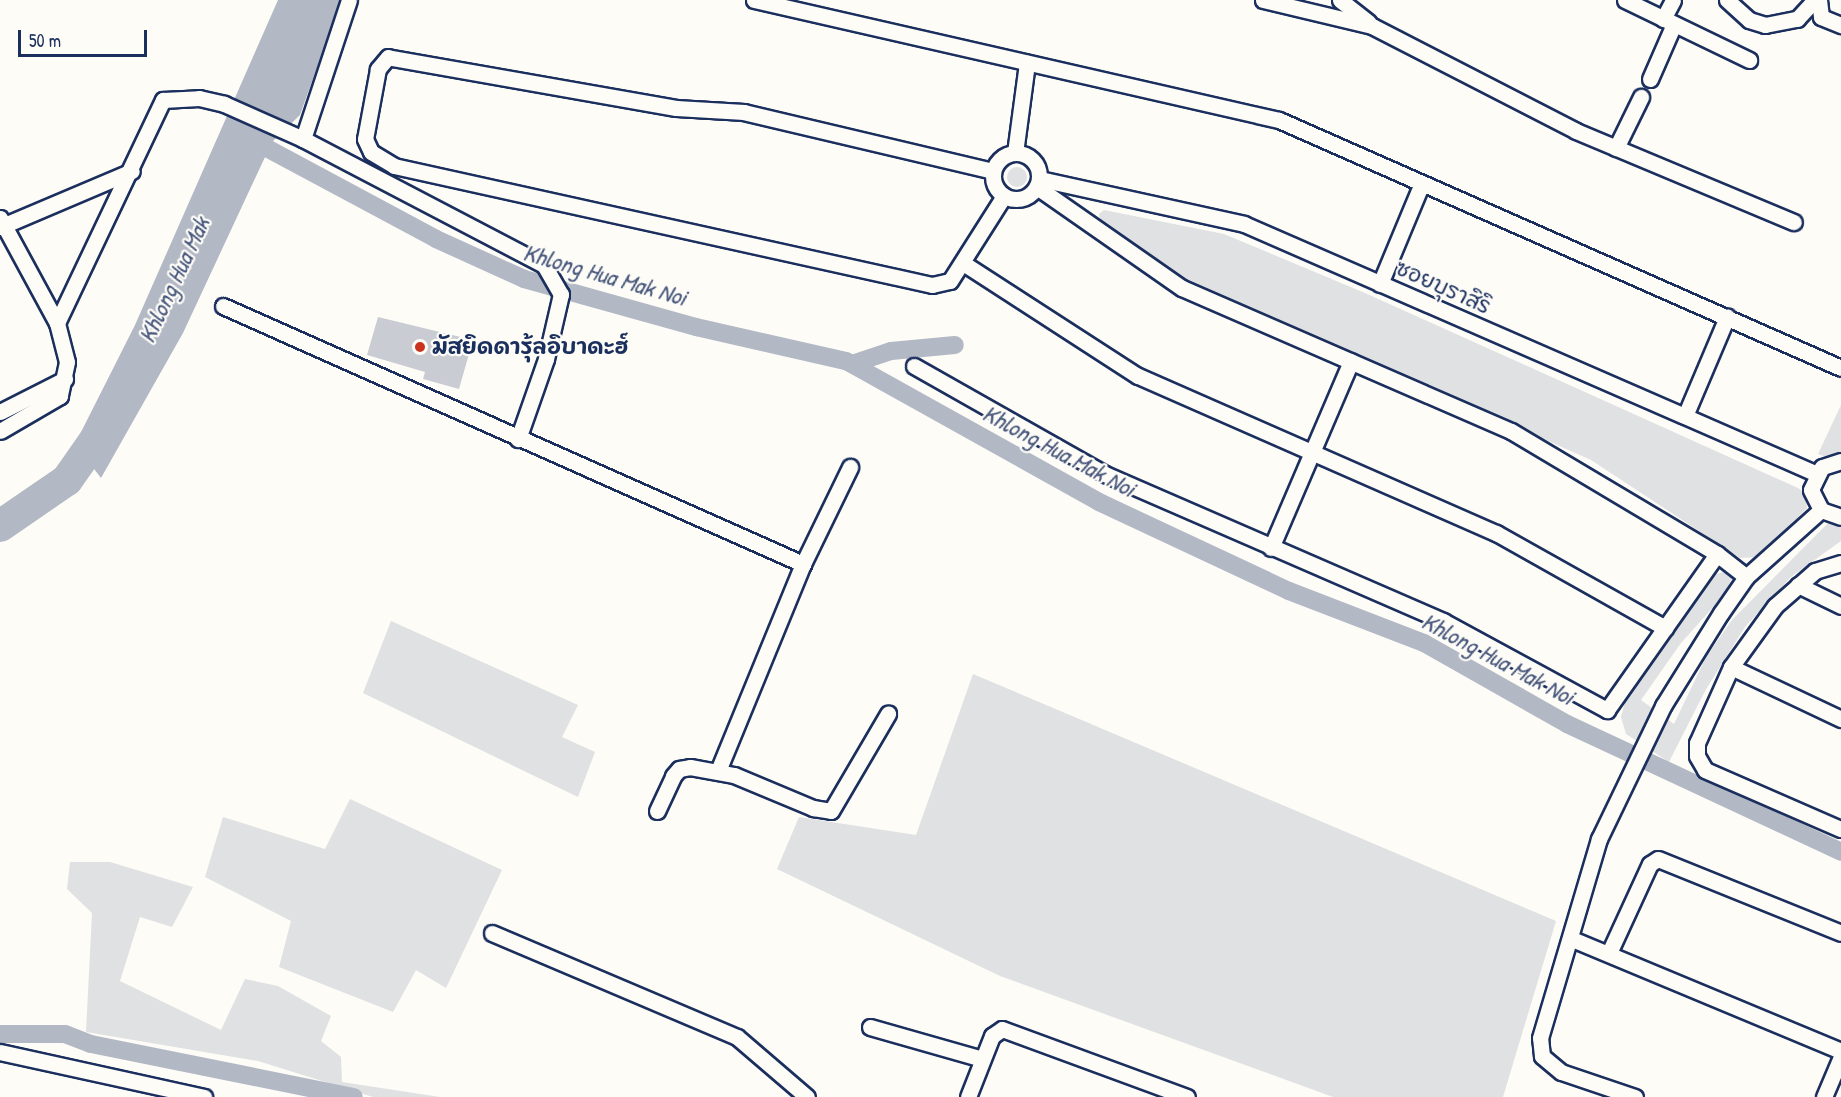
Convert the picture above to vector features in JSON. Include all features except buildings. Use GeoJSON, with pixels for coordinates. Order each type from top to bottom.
{"type":"FeatureCollection","features":[{"type":"Feature","properties":{"kind":"street"},"geometry":{"type":"LineString","coordinates":[[298,137],[350,0]]}},
{"type":"Feature","properties":{"kind":"street"},"geometry":{"type":"LineString","coordinates":[[754,0],[1279,120],[1841,368]]}},
{"type":"Feature","properties":{"kind":"street"},"geometry":{"type":"LineString","coordinates":[[1263,0],[1372,26]]}},
{"type":"Feature","properties":{"kind":"street"},"geometry":{"type":"LineString","coordinates":[[1340,0],[1372,26],[1616,148],[1794,222]]}},
{"type":"Feature","properties":{"kind":"street"},"geometry":{"type":"LineString","coordinates":[[1625,0],[1749,60]]}},
{"type":"Feature","properties":{"kind":"street"},"geometry":{"type":"LineString","coordinates":[[1650,79],[1669,22],[1673,0]]}},
{"type":"Feature","properties":{"kind":"street"},"geometry":{"type":"LineString","coordinates":[[1727,0],[1749,20],[1765,25],[1797,19],[1817,0]]}},
{"type":"Feature","properties":{"kind":"street"},"geometry":{"type":"LineString","coordinates":[[1817,0],[1821,17],[1841,25]]}},
{"type":"Feature","properties":{"kind":"street"},"geometry":{"type":"LineString","coordinates":[[993,171],[744,112],[676,108],[388,57],[378,69],[365,139],[371,152],[394,166],[919,283],[943,285],[963,263],[1004,196]]}},
{"type":"Feature","properties":{"kind":"street"},"geometry":{"type":"LineString","coordinates":[[1016,153],[1027,63]]}},
{"type":"Feature","properties":{"kind":"street"},"geometry":{"type":"LineString","coordinates":[[57,323],[132,171],[163,100],[181,96],[224,104],[298,137],[544,265],[561,294],[546,359],[518,439]]}},
{"type":"Feature","properties":{"kind":"street"},"geometry":{"type":"LineString","coordinates":[[1616,148],[1641,97]]}},
{"type":"Feature","properties":{"kind":"street"},"geometry":{"type":"LineString","coordinates":[[1016,153],[1036,164],[1038,183],[1025,198],[1004,196],[994,185],[993,171],[1001,159],[1016,153]]}},
{"type":"Feature","properties":{"kind":"street"},"geometry":{"type":"LineString","coordinates":[[0,431],[60,396],[65,379],[66,347],[57,323],[1,223],[132,171]]}},
{"type":"Feature","properties":{"kind":"street"},"geometry":{"type":"LineString","coordinates":[[1038,183],[1182,288],[1511,431],[1717,554],[1746,577]]}},
{"type":"Feature","properties":{"kind":"street","name":"ซอยบุราสิริ"},"geometry":{"type":"LineString","coordinates":[[1038,183],[1244,225],[1815,473]]}},
{"type":"Feature","properties":{"kind":"street"},"geometry":{"type":"LineString","coordinates":[[1380,284],[1422,183]]}},
{"type":"Feature","properties":{"kind":"street"},"geometry":{"type":"LineString","coordinates":[[963,263],[1138,376],[1496,533],[1665,628]]}},
{"type":"Feature","properties":{"kind":"street"},"geometry":{"type":"LineString","coordinates":[[223,306],[803,564]]}},
{"type":"Feature","properties":{"kind":"street"},"geometry":{"type":"LineString","coordinates":[[1685,417],[1728,318]]}},
{"type":"Feature","properties":{"kind":"street"},"geometry":{"type":"LineString","coordinates":[[1271,548],[1351,361]]}},
{"type":"Feature","properties":{"kind":"street"},"geometry":{"type":"LineString","coordinates":[[914,366],[1105,474],[1443,621],[1607,710],[1717,554]]}},
{"type":"Feature","properties":{"kind":"street"},"geometry":{"type":"LineString","coordinates":[[0,412],[65,379]]}},
{"type":"Feature","properties":{"kind":"street"},"geometry":{"type":"LineString","coordinates":[[1841,461],[1829,462],[1815,473],[1811,490],[1821,510],[1841,517]]}},
{"type":"Feature","properties":{"kind":"street"},"geometry":{"type":"LineString","coordinates":[[718,771],[803,564],[850,467]]}},
{"type":"Feature","properties":{"kind":"street"},"geometry":{"type":"LineString","coordinates":[[1635,1097],[1562,1072],[1542,1056],[1540,1038],[1572,939],[1599,839],[1663,706],[1721,613],[1746,577],[1821,510]]}},
{"type":"Feature","properties":{"kind":"street"},"geometry":{"type":"LineString","coordinates":[[1841,562],[1815,572],[1775,606],[1731,667],[1697,743],[1697,756],[1705,770],[1841,829]]}},
{"type":"Feature","properties":{"kind":"street"},"geometry":{"type":"LineString","coordinates":[[1798,585],[1841,606]]}},
{"type":"Feature","properties":{"kind":"street"},"geometry":{"type":"LineString","coordinates":[[1731,667],[1841,719]]}},
{"type":"Feature","properties":{"kind":"street"},"geometry":{"type":"LineString","coordinates":[[657,811],[679,769],[718,771],[813,808],[831,811],[888,714]]}},
{"type":"Feature","properties":{"kind":"street"},"geometry":{"type":"LineString","coordinates":[[1609,953],[1650,864],[1658,859],[1841,933]]}},
{"type":"Feature","properties":{"kind":"street"},"geometry":{"type":"LineString","coordinates":[[492,933],[737,1037],[807,1097]]}},
{"type":"Feature","properties":{"kind":"street"},"geometry":{"type":"LineString","coordinates":[[1572,939],[1841,1051]]}},
{"type":"Feature","properties":{"kind":"street"},"geometry":{"type":"LineString","coordinates":[[870,1028],[982,1059]]}},
{"type":"Feature","properties":{"kind":"street"},"geometry":{"type":"LineString","coordinates":[[968,1097],[992,1036],[1002,1029],[1187,1097]]}},
{"type":"Feature","properties":{"kind":"street"},"geometry":{"type":"LineString","coordinates":[[0,1052],[204,1097]]}},
{"type":"Feature","properties":{"kind":"street"},"geometry":{"type":"LineString","coordinates":[[1824,1097],[1841,1057]]}},
{"type":"Feature","properties":{"kind":"shaded area"},"geometry":{"type":"Polygon","coordinates":[[[1017,167],[1024,170],[1027,177],[1024,184],[1017,187],[1010,184],[1007,177],[1010,170],[1017,167]]]}},
{"type":"Feature","properties":{"kind":"shaded area"},"geometry":{"type":"Polygon","coordinates":[[[1104,210],[1224,234],[1365,293],[1798,488],[1805,493],[1807,508],[1759,557],[1740,558],[1591,460],[1194,284],[1101,225],[1099,214],[1104,210]]]}},
{"type":"Feature","properties":{"kind":"shaded area"},"geometry":{"type":"Polygon","coordinates":[[[1841,405],[1841,453],[1829,458],[1818,454],[1841,405]]]}},
{"type":"Feature","properties":{"kind":"shaded area"},"geometry":{"type":"Polygon","coordinates":[[[1831,520],[1841,523],[1841,541],[1791,577],[1745,627],[1705,691],[1669,762],[1626,734],[1621,717],[1625,702],[1707,577],[1723,572],[1732,578],[1725,594],[1681,643],[1641,700],[1674,724],[1706,657],[1732,620],[1831,520]]]}},
{"type":"Feature","properties":{"kind":"shaded area"},"geometry":{"type":"Polygon","coordinates":[[[391,621],[578,705],[562,737],[595,752],[578,797],[363,693],[391,621]]]}},
{"type":"Feature","properties":{"kind":"shaded area"},"geometry":{"type":"Polygon","coordinates":[[[973,674],[1556,921],[1503,1097],[1333,1097],[1000,976],[777,869],[799,817],[916,835],[973,674]]]}},
{"type":"Feature","properties":{"kind":"shaded area"},"geometry":{"type":"Polygon","coordinates":[[[350,799],[502,870],[446,988],[416,970],[393,1012],[279,967],[291,921],[205,877],[223,817],[325,849],[350,799]]]}},
{"type":"Feature","properties":{"kind":"shaded area"},"geometry":{"type":"Polygon","coordinates":[[[70,862],[110,862],[193,887],[172,927],[140,917],[120,981],[221,1030],[245,979],[278,986],[331,1016],[321,1041],[341,1057],[342,1082],[440,1097],[373,1097],[258,1061],[86,1032],[92,913],[67,889],[70,862]]]}},
{"type":"Feature","properties":{"kind":"water"},"geometry":{"type":"Polygon","coordinates":[[[278,0],[341,0],[300,115],[272,142],[183,333],[101,478],[75,444],[135,325],[278,0]]]}},
{"type":"Feature","properties":{"kind":"waterway","name":"Khlong Hua Mak Noi"},"geometry":{"type":"LineString","coordinates":[[248,138],[436,239],[524,279],[696,327],[846,361],[1099,502],[1289,591],[1424,643],[1567,724],[1841,852]]}},
{"type":"Feature","properties":{"kind":"waterway"},"geometry":{"type":"LineString","coordinates":[[852,364],[891,351],[955,345]]}},
{"type":"Feature","properties":{"kind":"waterway","name":"Khlong Hua Mak"},"geometry":{"type":"LineString","coordinates":[[0,526],[67,480],[109,420]]}},
{"type":"Feature","properties":{"kind":"waterway"},"geometry":{"type":"LineString","coordinates":[[0,1034],[65,1034],[91,1044],[354,1097]]}},
{"type":"Feature","properties":{"kind":"place","name":"มัสยิดดารุ้ลอิบาดะฮ์"},"geometry":{"type":"Point","coordinates":[420,347]}}]}
